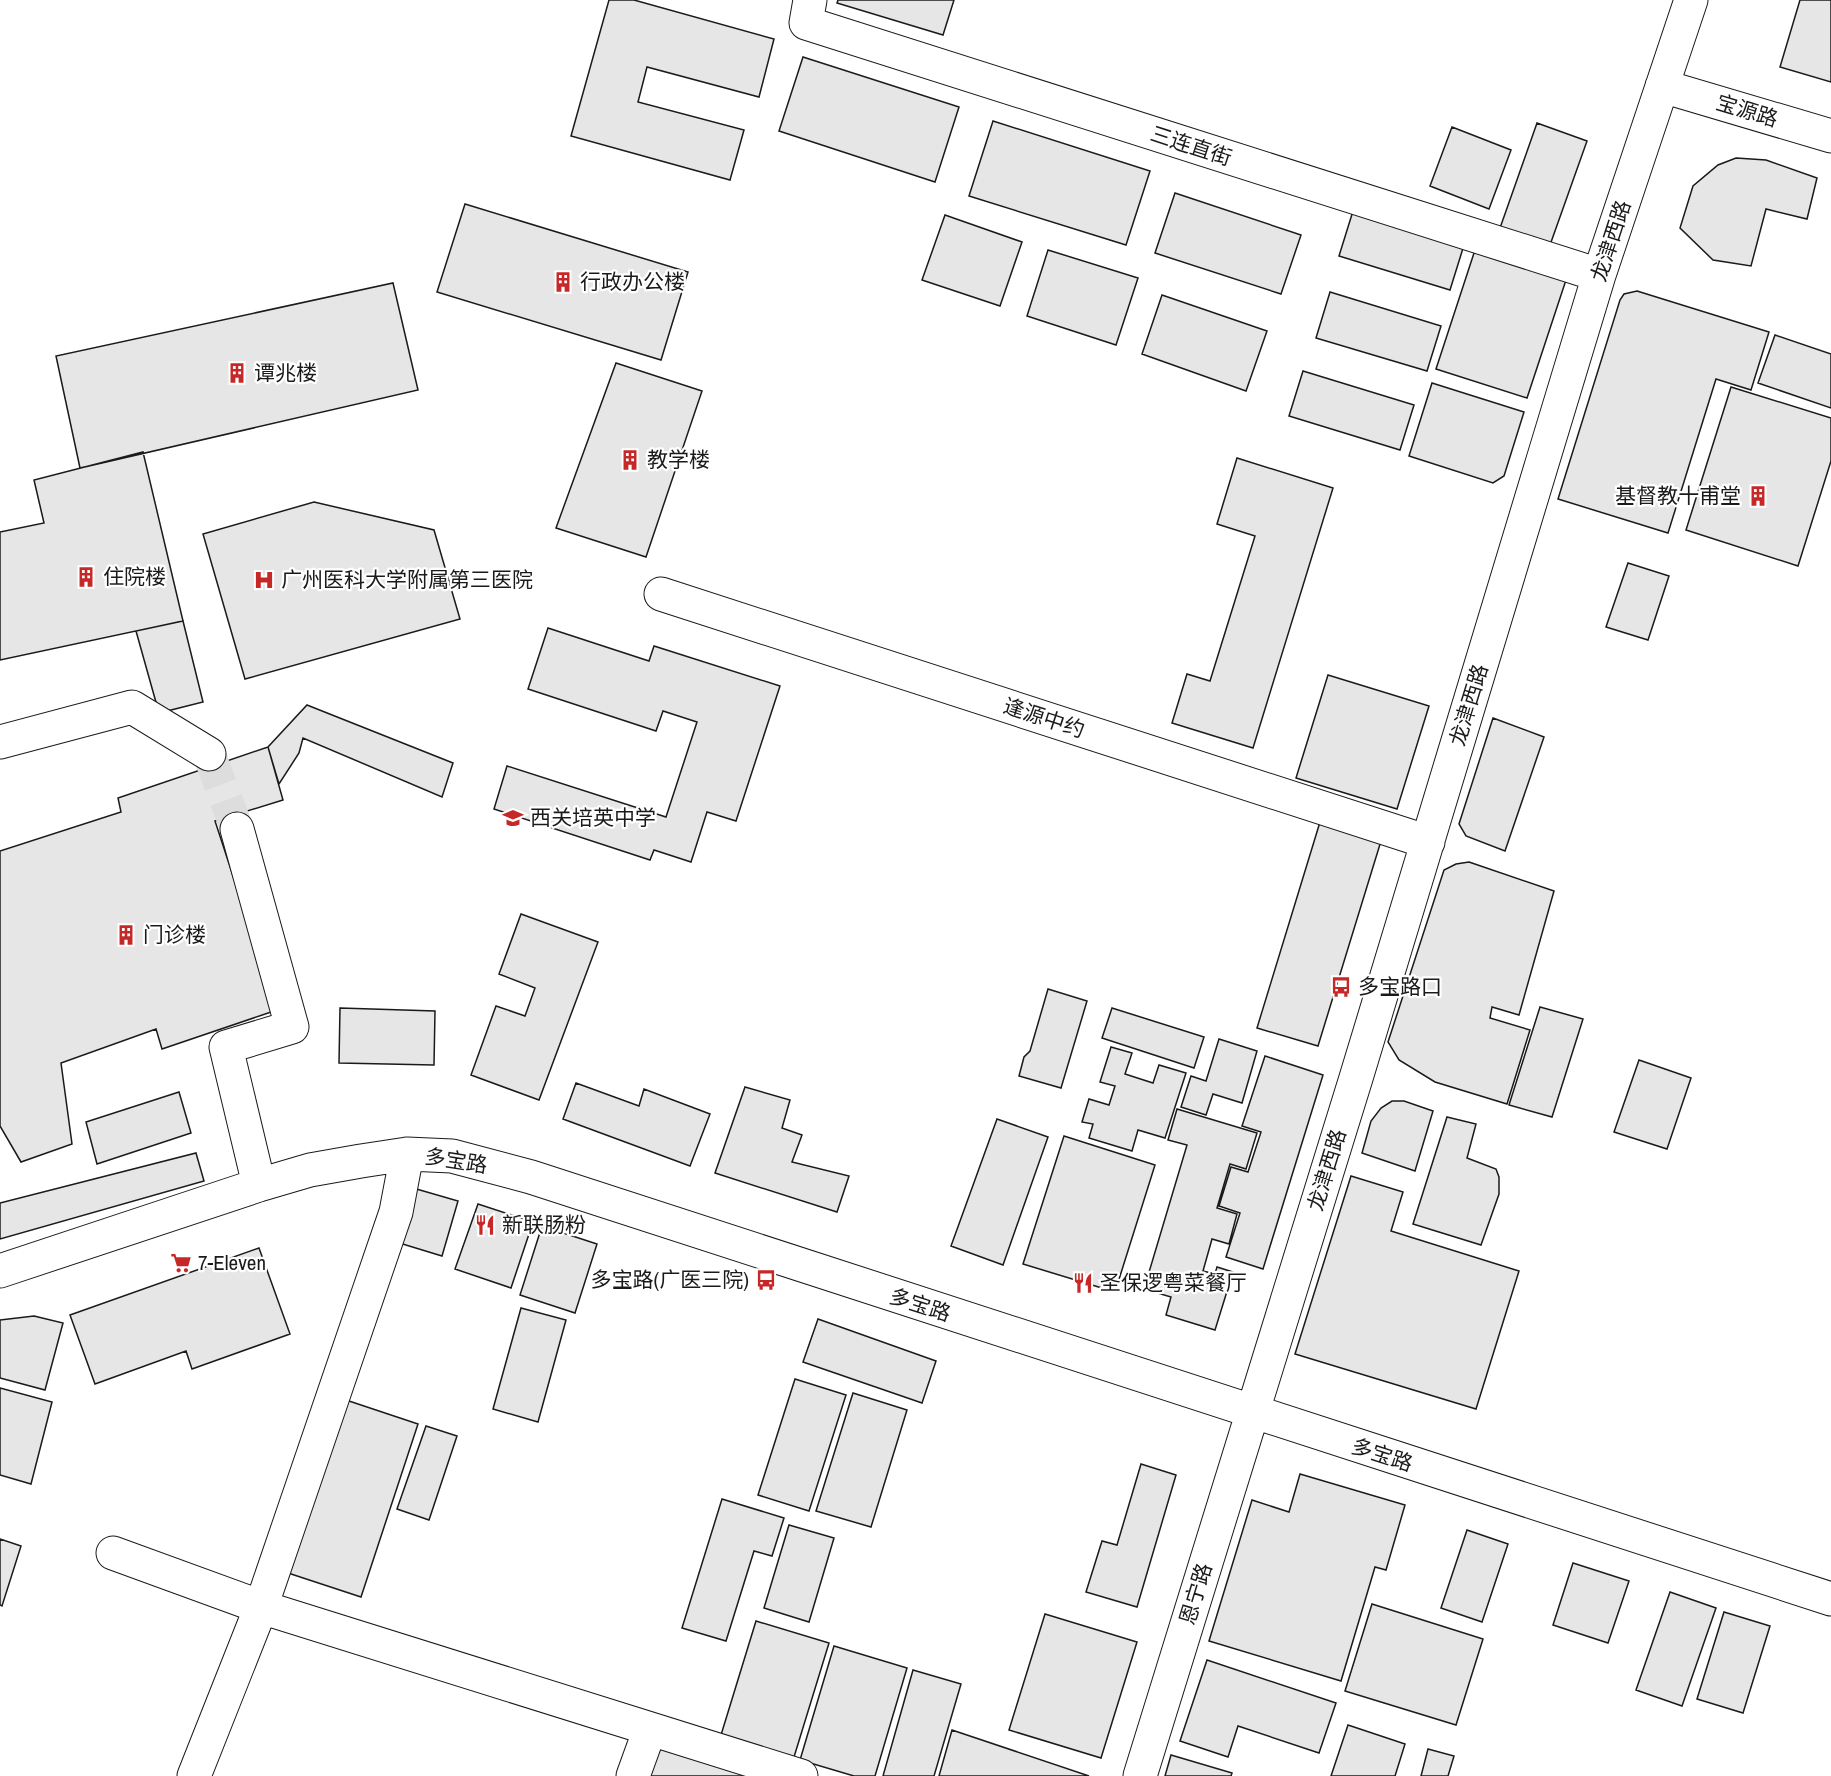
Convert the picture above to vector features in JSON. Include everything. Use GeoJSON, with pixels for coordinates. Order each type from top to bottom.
{"type":"FeatureCollection","features":[{"type":"Feature","properties":{"kind":"street","name":"三连直街"},"geometry":{"type":"LineString","coordinates":[[810,0],[806,23],[1599,275]]}},
{"type":"Feature","properties":{"kind":"street","name":"龙津西路"},"geometry":{"type":"LineString","coordinates":[[1252,1412],[1428,842],[1599,275],[1690,0]]}},
{"type":"Feature","properties":{"kind":"street","name":"宝源路"},"geometry":{"type":"LineString","coordinates":[[1662,86],[1831,136]]}},
{"type":"Feature","properties":{"kind":"street","name":"逢源中约"},"geometry":{"type":"LineString","coordinates":[[661,594],[1428,842]]}},
{"type":"Feature","properties":{"kind":"street"},"geometry":{"type":"LineString","coordinates":[[0,742],[132,706],[208,754]]}},
{"type":"Feature","properties":{"kind":"street"},"geometry":{"type":"LineString","coordinates":[[237,830],[292,1027],[225,1047],[259,1185]]}},
{"type":"Feature","properties":{"kind":"street"},"geometry":{"type":"LineString","coordinates":[[194,1776],[261,1607],[396,1212],[408,1154]]}},
{"type":"Feature","properties":{"kind":"street","name":"多宝路"},"geometry":{"type":"LineString","coordinates":[[1,1270],[310,1170],[408,1154],[452,1156],[531,1177],[1831,1599]]}},
{"type":"Feature","properties":{"kind":"street","name":"恩宁路"},"geometry":{"type":"LineString","coordinates":[[1140,1776],[1252,1412]]}},
{"type":"Feature","properties":{"kind":"street"},"geometry":{"type":"LineString","coordinates":[[113,1553],[261,1607],[801,1776]]}},
{"type":"Feature","properties":{"kind":"street"},"geometry":{"type":"LineString","coordinates":[[633,1776],[650,1729]]}},
{"type":"Feature","properties":{"kind":"building"},"geometry":{"type":"Polygon","coordinates":[[[609,0],[634,0],[774,39],[759,97],[647,67],[638,102],[744,130],[730,180],[571,136],[609,0]]]}},
{"type":"Feature","properties":{"kind":"building"},"geometry":{"type":"Polygon","coordinates":[[[838,0],[954,0],[943,35],[837,3],[838,0]]]}},
{"type":"Feature","properties":{"kind":"building"},"geometry":{"type":"Polygon","coordinates":[[[1800,0],[1831,0],[1831,82],[1780,67],[1800,0]]]}},
{"type":"Feature","properties":{"kind":"building"},"geometry":{"type":"Polygon","coordinates":[[[803,57],[959,107],[935,182],[779,131],[803,57]]]}},
{"type":"Feature","properties":{"kind":"building"},"geometry":{"type":"Polygon","coordinates":[[[993,121],[1150,171],[1126,245],[969,196],[993,121]]]}},
{"type":"Feature","properties":{"kind":"building"},"geometry":{"type":"Polygon","coordinates":[[[1537,123],[1587,141],[1550,245],[1500,228],[1537,123]]]}},
{"type":"Feature","properties":{"kind":"building"},"geometry":{"type":"Polygon","coordinates":[[[1452,127],[1511,150],[1489,209],[1430,186],[1452,127]]]}},
{"type":"Feature","properties":{"kind":"building"},"geometry":{"type":"Polygon","coordinates":[[[1736,158],[1766,160],[1817,178],[1807,219],[1766,209],[1751,266],[1713,260],[1680,228],[1693,186],[1718,165],[1736,158]]]}},
{"type":"Feature","properties":{"kind":"building"},"geometry":{"type":"Polygon","coordinates":[[[1175,193],[1301,235],[1281,294],[1155,253],[1175,193]]]}},
{"type":"Feature","properties":{"kind":"building","name":"行政办公楼"},"geometry":{"type":"Polygon","coordinates":[[[465,204],[688,272],[661,360],[437,292],[465,204]]]}},
{"type":"Feature","properties":{"kind":"building"},"geometry":{"type":"Polygon","coordinates":[[[1353,211],[1464,245],[1450,290],[1339,256],[1353,211]]]}},
{"type":"Feature","properties":{"kind":"building"},"geometry":{"type":"Polygon","coordinates":[[[945,215],[1022,242],[1000,306],[922,280],[945,215]]]}},
{"type":"Feature","properties":{"kind":"building"},"geometry":{"type":"Polygon","coordinates":[[[1048,250],[1138,278],[1116,345],[1027,316],[1048,250]]]}},
{"type":"Feature","properties":{"kind":"building"},"geometry":{"type":"Polygon","coordinates":[[[1475,250],[1566,280],[1527,398],[1436,369],[1475,250]]]}},
{"type":"Feature","properties":{"kind":"building","name":"谭兆楼"},"geometry":{"type":"Polygon","coordinates":[[[393,283],[418,390],[80,468],[56,356],[393,283]]]}},
{"type":"Feature","properties":{"kind":"building"},"geometry":{"type":"Polygon","coordinates":[[[1637,291],[1769,332],[1751,390],[1716,379],[1668,533],[1558,499],[1620,300],[1624,294],[1637,291]]]}},
{"type":"Feature","properties":{"kind":"building"},"geometry":{"type":"Polygon","coordinates":[[[1330,292],[1441,326],[1427,371],[1316,338],[1330,292]]]}},
{"type":"Feature","properties":{"kind":"building"},"geometry":{"type":"Polygon","coordinates":[[[1162,295],[1267,331],[1246,391],[1142,354],[1162,295]]]}},
{"type":"Feature","properties":{"kind":"building"},"geometry":{"type":"Polygon","coordinates":[[[1775,335],[1831,354],[1831,408],[1758,383],[1775,335]]]}},
{"type":"Feature","properties":{"kind":"building","name":"教学楼"},"geometry":{"type":"Polygon","coordinates":[[[616,363],[702,391],[646,557],[556,528],[616,363]]]}},
{"type":"Feature","properties":{"kind":"building"},"geometry":{"type":"Polygon","coordinates":[[[1303,371],[1414,405],[1400,450],[1289,416],[1303,371]]]}},
{"type":"Feature","properties":{"kind":"building"},"geometry":{"type":"Polygon","coordinates":[[[1432,383],[1524,412],[1504,476],[1493,483],[1409,456],[1432,383]]]}},
{"type":"Feature","properties":{"kind":"building","name":"基督教十甫堂"},"geometry":{"type":"Polygon","coordinates":[[[1731,387],[1831,418],[1831,461],[1798,566],[1686,530],[1731,387]]]}},
{"type":"Feature","properties":{"kind":"building","name":"住院楼"},"geometry":{"type":"Polygon","coordinates":[[[143,452],[183,621],[0,660],[0,532],[44,523],[34,480],[143,452]]]}},
{"type":"Feature","properties":{"kind":"building"},"geometry":{"type":"Polygon","coordinates":[[[1237,458],[1333,488],[1253,748],[1172,723],[1187,674],[1210,681],[1255,536],[1217,524],[1237,458]]]}},
{"type":"Feature","properties":{"kind":"building"},"geometry":{"type":"Polygon","coordinates":[[[314,502],[434,530],[460,619],[245,679],[203,534],[314,502]]]}},
{"type":"Feature","properties":{"kind":"building"},"geometry":{"type":"Polygon","coordinates":[[[1628,563],[1669,576],[1648,640],[1606,627],[1628,563]]]}},
{"type":"Feature","properties":{"kind":"building"},"geometry":{"type":"Polygon","coordinates":[[[183,621],[203,702],[159,713],[136,631],[183,621]]]}},
{"type":"Feature","properties":{"kind":"building"},"geometry":{"type":"Polygon","coordinates":[[[548,628],[649,661],[654,646],[780,686],[736,821],[707,812],[691,862],[654,850],[650,860],[494,809],[507,766],[666,817],[697,722],[663,711],[656,731],[528,689],[548,628]]]}},
{"type":"Feature","properties":{"kind":"building"},"geometry":{"type":"Polygon","coordinates":[[[1328,675],[1429,706],[1397,809],[1296,778],[1328,675]]]}},
{"type":"Feature","properties":{"kind":"building"},"geometry":{"type":"Polygon","coordinates":[[[307,705],[453,763],[442,797],[303,738],[299,753],[279,784],[268,747],[307,705]]]}},
{"type":"Feature","properties":{"kind":"building"},"geometry":{"type":"Polygon","coordinates":[[[1493,718],[1544,737],[1505,851],[1466,836],[1459,824],[1493,718]]]}},
{"type":"Feature","properties":{"kind":"building","name":"门诊楼"},"geometry":{"type":"Polygon","coordinates":[[[268,747],[283,800],[215,821],[277,1010],[162,1049],[156,1029],[61,1063],[72,1144],[21,1162],[0,1126],[0,851],[121,812],[118,798],[268,747]]]}},
{"type":"Feature","properties":{"kind":"building"},"geometry":{"type":"Polygon","coordinates":[[[1320,822],[1381,841],[1318,1046],[1257,1028],[1320,822]]]}},
{"type":"Feature","properties":{"kind":"building"},"geometry":{"type":"Polygon","coordinates":[[[1469,862],[1554,891],[1519,1015],[1492,1007],[1490,1018],[1530,1030],[1507,1104],[1435,1082],[1399,1060],[1388,1042],[1444,870],[1456,864],[1469,862]]]}},
{"type":"Feature","properties":{"kind":"building"},"geometry":{"type":"Polygon","coordinates":[[[521,914],[598,942],[539,1100],[471,1075],[496,1006],[525,1016],[535,988],[499,974],[521,914]]]}},
{"type":"Feature","properties":{"kind":"building"},"geometry":{"type":"Polygon","coordinates":[[[1048,989],[1087,1001],[1061,1088],[1019,1076],[1024,1057],[1030,1051],[1048,989]]]}},
{"type":"Feature","properties":{"kind":"building"},"geometry":{"type":"Polygon","coordinates":[[[1540,1007],[1583,1019],[1552,1117],[1509,1105],[1540,1007]]]}},
{"type":"Feature","properties":{"kind":"building"},"geometry":{"type":"Polygon","coordinates":[[[340,1008],[435,1011],[434,1065],[339,1063],[340,1008]]]}},
{"type":"Feature","properties":{"kind":"building"},"geometry":{"type":"Polygon","coordinates":[[[1112,1008],[1204,1037],[1194,1068],[1102,1038],[1112,1008]]]}},
{"type":"Feature","properties":{"kind":"building"},"geometry":{"type":"Polygon","coordinates":[[[1219,1039],[1257,1051],[1242,1103],[1213,1094],[1206,1115],[1181,1107],[1191,1076],[1206,1081],[1219,1039]]]}},
{"type":"Feature","properties":{"kind":"building"},"geometry":{"type":"Polygon","coordinates":[[[1111,1047],[1132,1053],[1125,1074],[1153,1083],[1159,1065],[1186,1073],[1165,1138],[1138,1130],[1132,1151],[1089,1138],[1093,1124],[1082,1122],[1089,1099],[1109,1105],[1115,1086],[1100,1082],[1111,1047]]]}},
{"type":"Feature","properties":{"kind":"building"},"geometry":{"type":"Polygon","coordinates":[[[1265,1056],[1323,1075],[1263,1269],[1226,1257],[1240,1213],[1219,1206],[1231,1167],[1248,1172],[1261,1132],[1242,1126],[1265,1056]]]}},
{"type":"Feature","properties":{"kind":"building"},"geometry":{"type":"Polygon","coordinates":[[[1639,1060],[1691,1078],[1667,1149],[1614,1132],[1639,1060]]]}},
{"type":"Feature","properties":{"kind":"building"},"geometry":{"type":"Polygon","coordinates":[[[576,1083],[639,1106],[644,1089],[710,1114],[690,1166],[563,1119],[576,1083]]]}},
{"type":"Feature","properties":{"kind":"building"},"geometry":{"type":"Polygon","coordinates":[[[745,1087],[790,1100],[782,1128],[802,1135],[792,1162],[849,1176],[837,1212],[715,1173],[745,1087]]]}},
{"type":"Feature","properties":{"kind":"building"},"geometry":{"type":"Polygon","coordinates":[[[179,1092],[191,1133],[97,1164],[86,1122],[179,1092]]]}},
{"type":"Feature","properties":{"kind":"building"},"geometry":{"type":"Polygon","coordinates":[[[1392,1101],[1404,1101],[1433,1111],[1415,1171],[1362,1153],[1371,1121],[1381,1108],[1392,1101]]]}},
{"type":"Feature","properties":{"kind":"building"},"geometry":{"type":"Polygon","coordinates":[[[1177,1109],[1257,1133],[1246,1169],[1230,1164],[1217,1208],[1237,1214],[1229,1244],[1212,1239],[1203,1271],[1215,1274],[1217,1267],[1233,1272],[1215,1330],[1166,1315],[1171,1297],[1144,1289],[1187,1145],[1168,1140],[1177,1109]]]}},
{"type":"Feature","properties":{"kind":"building"},"geometry":{"type":"Polygon","coordinates":[[[1447,1117],[1476,1124],[1467,1158],[1496,1169],[1499,1177],[1499,1194],[1481,1245],[1413,1224],[1447,1117]]]}},
{"type":"Feature","properties":{"kind":"building"},"geometry":{"type":"Polygon","coordinates":[[[997,1119],[1048,1137],[1003,1265],[951,1246],[997,1119]]]}},
{"type":"Feature","properties":{"kind":"building"},"geometry":{"type":"Polygon","coordinates":[[[1064,1136],[1155,1165],[1115,1292],[1023,1264],[1064,1136]]]}},
{"type":"Feature","properties":{"kind":"building"},"geometry":{"type":"Polygon","coordinates":[[[196,1153],[204,1181],[0,1239],[0,1203],[196,1153]]]}},
{"type":"Feature","properties":{"kind":"building"},"geometry":{"type":"Polygon","coordinates":[[[1351,1176],[1403,1192],[1391,1231],[1519,1271],[1476,1409],[1295,1354],[1351,1176]]]}},
{"type":"Feature","properties":{"kind":"building"},"geometry":{"type":"Polygon","coordinates":[[[413,1188],[458,1201],[442,1256],[396,1242],[413,1188]]]}},
{"type":"Feature","properties":{"kind":"building"},"geometry":{"type":"Polygon","coordinates":[[[478,1204],[533,1222],[511,1288],[455,1269],[478,1204]]]}},
{"type":"Feature","properties":{"kind":"building"},"geometry":{"type":"Polygon","coordinates":[[[542,1226],[597,1244],[575,1313],[520,1295],[542,1226]]]}},
{"type":"Feature","properties":{"kind":"building"},"geometry":{"type":"Polygon","coordinates":[[[259,1248],[290,1334],[192,1369],[186,1351],[95,1384],[70,1315],[259,1248]]]}},
{"type":"Feature","properties":{"kind":"building"},"geometry":{"type":"Polygon","coordinates":[[[521,1308],[566,1320],[538,1422],[493,1409],[521,1308]]]}},
{"type":"Feature","properties":{"kind":"building"},"geometry":{"type":"Polygon","coordinates":[[[34,1316],[63,1323],[45,1390],[0,1378],[0,1320],[34,1316]]]}},
{"type":"Feature","properties":{"kind":"building"},"geometry":{"type":"Polygon","coordinates":[[[818,1319],[936,1361],[922,1403],[803,1362],[818,1319]]]}},
{"type":"Feature","properties":{"kind":"building"},"geometry":{"type":"Polygon","coordinates":[[[795,1379],[846,1395],[809,1511],[758,1495],[795,1379]]]}},
{"type":"Feature","properties":{"kind":"building"},"geometry":{"type":"Polygon","coordinates":[[[0,1388],[52,1402],[31,1484],[0,1475],[0,1388]]]}},
{"type":"Feature","properties":{"kind":"building"},"geometry":{"type":"Polygon","coordinates":[[[853,1393],[907,1410],[871,1527],[816,1511],[853,1393]]]}},
{"type":"Feature","properties":{"kind":"building"},"geometry":{"type":"Polygon","coordinates":[[[346,1400],[418,1424],[361,1597],[288,1573],[346,1400]]]}},
{"type":"Feature","properties":{"kind":"building"},"geometry":{"type":"Polygon","coordinates":[[[426,1426],[457,1436],[429,1520],[397,1509],[426,1426]]]}},
{"type":"Feature","properties":{"kind":"building"},"geometry":{"type":"Polygon","coordinates":[[[1141,1464],[1176,1475],[1137,1607],[1086,1592],[1102,1541],[1117,1545],[1141,1464]]]}},
{"type":"Feature","properties":{"kind":"building"},"geometry":{"type":"Polygon","coordinates":[[[1300,1474],[1405,1505],[1386,1570],[1375,1567],[1341,1681],[1209,1641],[1252,1500],[1289,1512],[1300,1474]]]}},
{"type":"Feature","properties":{"kind":"building"},"geometry":{"type":"Polygon","coordinates":[[[722,1499],[784,1518],[772,1556],[754,1551],[726,1641],[682,1628],[722,1499]]]}},
{"type":"Feature","properties":{"kind":"building"},"geometry":{"type":"Polygon","coordinates":[[[789,1525],[834,1538],[809,1622],[764,1608],[789,1525]]]}},
{"type":"Feature","properties":{"kind":"building"},"geometry":{"type":"Polygon","coordinates":[[[1467,1530],[1508,1544],[1482,1622],[1441,1608],[1467,1530]]]}},
{"type":"Feature","properties":{"kind":"building"},"geometry":{"type":"Polygon","coordinates":[[[0,1539],[21,1546],[2,1606],[0,1605],[0,1539]]]}},
{"type":"Feature","properties":{"kind":"building"},"geometry":{"type":"Polygon","coordinates":[[[1573,1563],[1629,1581],[1608,1643],[1553,1625],[1573,1563]]]}},
{"type":"Feature","properties":{"kind":"building"},"geometry":{"type":"Polygon","coordinates":[[[1670,1592],[1716,1608],[1682,1706],[1636,1690],[1670,1592]]]}},
{"type":"Feature","properties":{"kind":"building"},"geometry":{"type":"Polygon","coordinates":[[[1372,1604],[1483,1639],[1456,1725],[1345,1691],[1372,1604]]]}},
{"type":"Feature","properties":{"kind":"building"},"geometry":{"type":"Polygon","coordinates":[[[1724,1612],[1770,1626],[1743,1713],[1697,1699],[1724,1612]]]}},
{"type":"Feature","properties":{"kind":"building"},"geometry":{"type":"Polygon","coordinates":[[[1045,1614],[1137,1642],[1101,1758],[1009,1730],[1045,1614]]]}},
{"type":"Feature","properties":{"kind":"building"},"geometry":{"type":"Polygon","coordinates":[[[756,1621],[829,1643],[794,1757],[721,1735],[756,1621]]]}},
{"type":"Feature","properties":{"kind":"building"},"geometry":{"type":"Polygon","coordinates":[[[834,1646],[907,1668],[875,1776],[854,1776],[800,1760],[834,1646]]]}},
{"type":"Feature","properties":{"kind":"building"},"geometry":{"type":"Polygon","coordinates":[[[1207,1660],[1336,1703],[1319,1753],[1238,1726],[1228,1757],[1180,1741],[1207,1660]]]}},
{"type":"Feature","properties":{"kind":"building"},"geometry":{"type":"Polygon","coordinates":[[[913,1670],[961,1684],[934,1776],[883,1776],[913,1670]]]}},
{"type":"Feature","properties":{"kind":"building"},"geometry":{"type":"Polygon","coordinates":[[[1348,1725],[1405,1744],[1395,1776],[1331,1776],[1348,1725]]]}},
{"type":"Feature","properties":{"kind":"building"},"geometry":{"type":"Polygon","coordinates":[[[952,1730],[1089,1776],[939,1776],[952,1730]]]}},
{"type":"Feature","properties":{"kind":"building"},"geometry":{"type":"Polygon","coordinates":[[[654,1742],[756,1776],[643,1776],[654,1742]]]}},
{"type":"Feature","properties":{"kind":"building"},"geometry":{"type":"Polygon","coordinates":[[[1428,1749],[1454,1756],[1448,1776],[1421,1776],[1428,1749]]]}},
{"type":"Feature","properties":{"kind":"building"},"geometry":{"type":"Polygon","coordinates":[[[1171,1755],[1232,1773],[1231,1776],[1165,1776],[1171,1755]]]}},
{"type":"Feature","properties":{"kind":"tunnel"},"geometry":{"type":"LineString","coordinates":[[209,754],[237,829]]}},
{"type":"Feature","properties":{"kind":"place","name":"行政办公楼"},"geometry":{"type":"Point","coordinates":[563,282]}},
{"type":"Feature","properties":{"kind":"place","name":"谭兆楼"},"geometry":{"type":"Point","coordinates":[237,373]}},
{"type":"Feature","properties":{"kind":"place","name":"教学楼"},"geometry":{"type":"Point","coordinates":[630,460]}},
{"type":"Feature","properties":{"kind":"place","name":"基督教十甫堂"},"geometry":{"type":"Point","coordinates":[1758,496]}},
{"type":"Feature","properties":{"kind":"place","name":"住院楼"},"geometry":{"type":"Point","coordinates":[86,577]}},
{"type":"Feature","properties":{"kind":"place","name":"广州医科大学附属第三医院"},"geometry":{"type":"Point","coordinates":[264,580]}},
{"type":"Feature","properties":{"kind":"place","name":"西关培英中学"},"geometry":{"type":"Point","coordinates":[513,818]}},
{"type":"Feature","properties":{"kind":"place","name":"门诊楼"},"geometry":{"type":"Point","coordinates":[126,935]}},
{"type":"Feature","properties":{"kind":"place","name":"多宝路口"},"geometry":{"type":"Point","coordinates":[1341,987]}},
{"type":"Feature","properties":{"kind":"place","name":"新联肠粉"},"geometry":{"type":"Point","coordinates":[485,1225]}},
{"type":"Feature","properties":{"kind":"place","name":"7-Eleven"},"geometry":{"type":"Point","coordinates":[181,1263]}},
{"type":"Feature","properties":{"kind":"place","name":"多宝路(广医三院)"},"geometry":{"type":"Point","coordinates":[766,1280]}},
{"type":"Feature","properties":{"kind":"place","name":"圣保逻粤菜餐厅"},"geometry":{"type":"Point","coordinates":[1083,1283]}}]}
